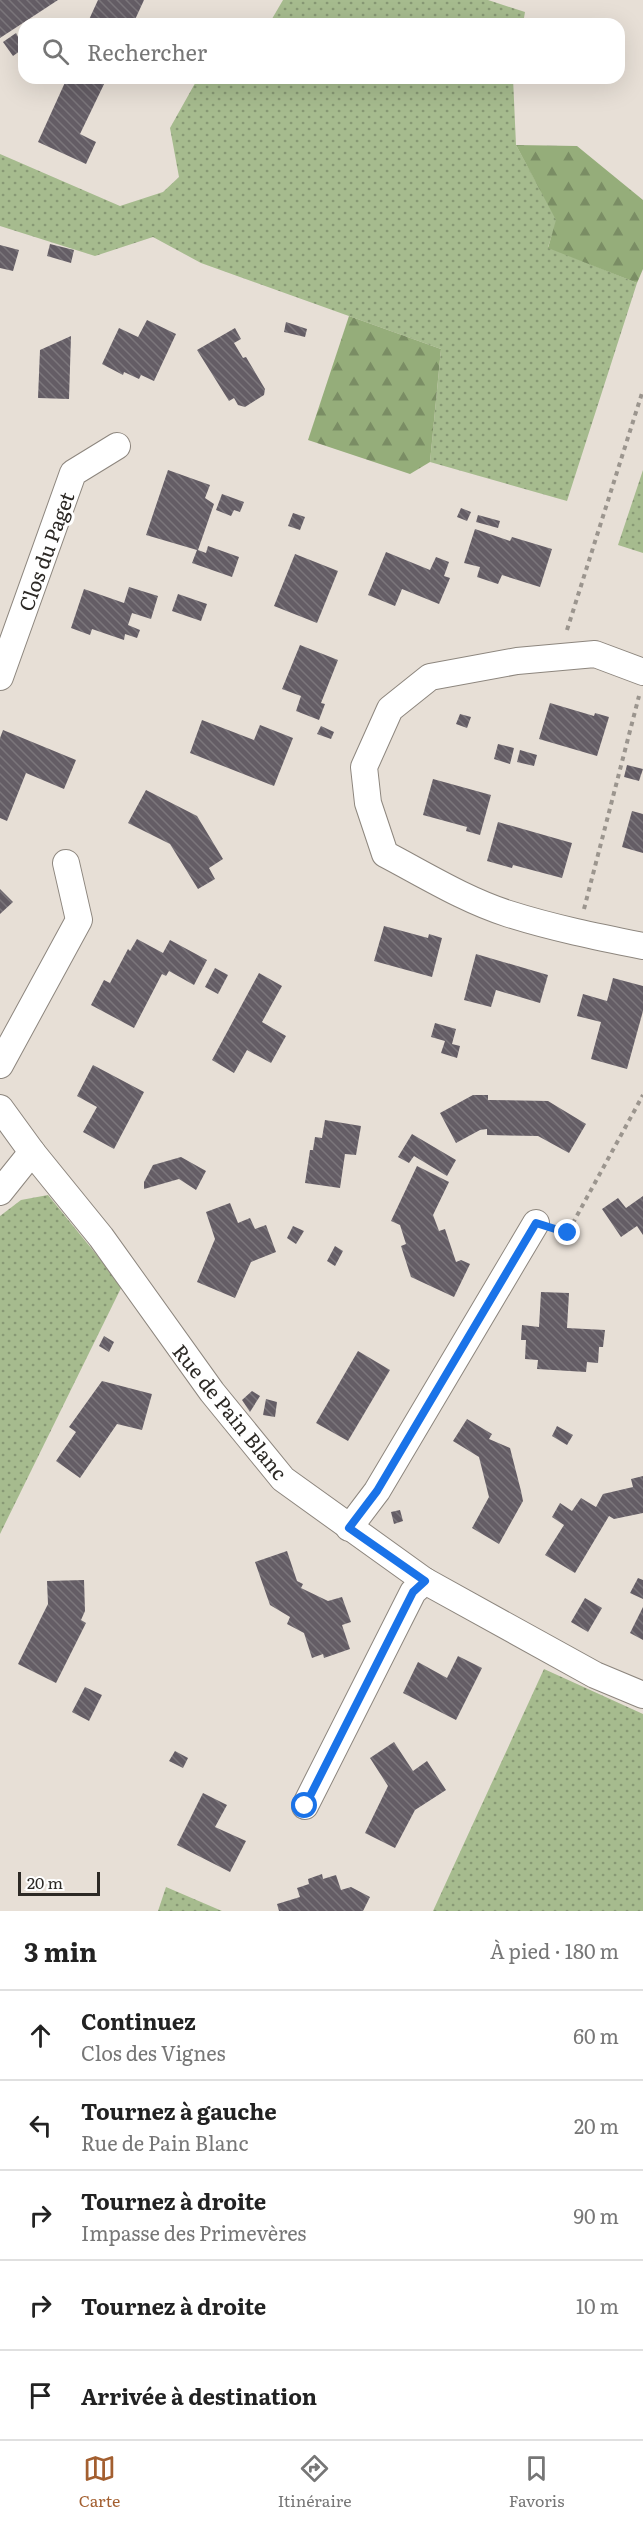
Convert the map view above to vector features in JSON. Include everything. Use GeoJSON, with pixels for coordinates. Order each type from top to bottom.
{"type":"FeatureCollection","features":[{"type":"Feature","properties":{"kind":"street","name":"Clos du Paget"},"geometry":{"type":"LineString","coordinates":[[0,677],[73,473],[117,446]]}},
{"type":"Feature","properties":{"kind":"street"},"geometry":{"type":"LineString","coordinates":[[642,682],[595,654],[559,656],[430,677],[390,709],[364,767],[368,803],[384,854],[458,893],[507,914],[578,933],[643,946]]}},
{"type":"Feature","properties":{"kind":"street"},"geometry":{"type":"LineString","coordinates":[[0,1065],[79,920],[66,863]]}},
{"type":"Feature","properties":{"kind":"street","name":"Rue de Pain Blanc"},"geometry":{"type":"LineString","coordinates":[[0,1108],[32,1152],[101,1237],[212,1392],[283,1479],[425,1581],[595,1676],[643,1695]]}},
{"type":"Feature","properties":{"kind":"street"},"geometry":{"type":"LineString","coordinates":[[0,1192],[32,1152]]}},
{"type":"Feature","properties":{"kind":"street"},"geometry":{"type":"LineString","coordinates":[[349,1528],[377,1491],[536,1223]]}},
{"type":"Feature","properties":{"kind":"street"},"geometry":{"type":"LineString","coordinates":[[305,1806],[413,1592],[425,1581]]}},
{"type":"Feature","properties":{"kind":"path"},"geometry":{"type":"LineString","coordinates":[[559,656],[643,390]]}},
{"type":"Feature","properties":{"kind":"path"},"geometry":{"type":"LineString","coordinates":[[578,933],[642,682]]}},
{"type":"Feature","properties":{"kind":"path"},"geometry":{"type":"LineString","coordinates":[[536,1223],[568,1233],[643,1095]]}},
{"type":"Feature","properties":{"kind":"green space"},"geometry":{"type":"Polygon","coordinates":[[[283,0],[488,0],[525,12],[524,18],[272,18],[283,0]]]}},
{"type":"Feature","properties":{"kind":"green space"},"geometry":{"type":"Polygon","coordinates":[[[195,84],[513,84],[516,145],[557,220],[548,247],[637,283],[567,501],[430,462],[441,349],[201,263],[153,237],[95,256],[0,226],[0,154],[120,206],[163,192],[179,177],[170,128],[195,84]]]}},
{"type":"Feature","properties":{"kind":"green space"},"geometry":{"type":"Polygon","coordinates":[[[516,145],[577,146],[643,200],[643,269],[637,283],[548,248],[556,220],[516,145]]]}},
{"type":"Feature","properties":{"kind":"green space"},"geometry":{"type":"Polygon","coordinates":[[[349,316],[441,349],[430,462],[410,474],[308,440],[349,316]]]}},
{"type":"Feature","properties":{"kind":"green space"},"geometry":{"type":"Polygon","coordinates":[[[643,470],[643,553],[618,545],[643,470]]]}},
{"type":"Feature","properties":{"kind":"green space"},"geometry":{"type":"Polygon","coordinates":[[[48,1195],[122,1286],[0,1534],[0,1216],[21,1200],[48,1195]]]}},
{"type":"Feature","properties":{"kind":"green space"},"geometry":{"type":"Polygon","coordinates":[[[544,1669],[643,1714],[643,1911],[433,1911],[544,1669]]]}},
{"type":"Feature","properties":{"kind":"green space"},"geometry":{"type":"Polygon","coordinates":[[[166,1887],[222,1911],[158,1911],[166,1887]]]}},
{"type":"Feature","properties":{"kind":"building"},"geometry":{"type":"Polygon","coordinates":[[[0,0],[58,0],[31,18],[18,18],[18,26],[0,38],[0,0]]]}},
{"type":"Feature","properties":{"kind":"building"},"geometry":{"type":"Polygon","coordinates":[[[98,0],[144,0],[136,18],[90,18],[98,0]]]}},
{"type":"Feature","properties":{"kind":"building"},"geometry":{"type":"Polygon","coordinates":[[[16,33],[18,52],[13,56],[3,42],[16,33]]]}},
{"type":"Feature","properties":{"kind":"building"},"geometry":{"type":"Polygon","coordinates":[[[64,84],[104,84],[80,134],[96,142],[86,164],[38,142],[64,84]]]}},
{"type":"Feature","properties":{"kind":"building"},"geometry":{"type":"Polygon","coordinates":[[[50,244],[74,250],[71,263],[47,256],[50,244]]]}},
{"type":"Feature","properties":{"kind":"building"},"geometry":{"type":"Polygon","coordinates":[[[0,245],[19,250],[13,271],[0,268],[0,245]]]}},
{"type":"Feature","properties":{"kind":"building"},"geometry":{"type":"Polygon","coordinates":[[[147,320],[176,334],[154,381],[141,375],[139,379],[124,372],[123,375],[102,364],[119,328],[138,337],[147,320]]]}},
{"type":"Feature","properties":{"kind":"building"},"geometry":{"type":"Polygon","coordinates":[[[286,322],[307,329],[305,337],[284,332],[286,322]]]}},
{"type":"Feature","properties":{"kind":"building"},"geometry":{"type":"Polygon","coordinates":[[[235,328],[241,339],[234,343],[243,358],[246,357],[265,389],[264,395],[245,407],[238,405],[234,398],[229,401],[197,350],[235,328]]]}},
{"type":"Feature","properties":{"kind":"building"},"geometry":{"type":"Polygon","coordinates":[[[71,336],[69,399],[38,398],[40,350],[71,336]]]}},
{"type":"Feature","properties":{"kind":"building"},"geometry":{"type":"Polygon","coordinates":[[[168,470],[210,485],[205,498],[214,504],[198,550],[206,553],[208,546],[239,557],[232,577],[192,563],[197,550],[146,535],[168,470]]]}},
{"type":"Feature","properties":{"kind":"building"},"geometry":{"type":"Polygon","coordinates":[[[222,494],[244,502],[240,512],[234,510],[231,516],[216,510],[222,494]]]}},
{"type":"Feature","properties":{"kind":"building"},"geometry":{"type":"Polygon","coordinates":[[[461,508],[471,512],[467,521],[457,517],[461,508]]]}},
{"type":"Feature","properties":{"kind":"building"},"geometry":{"type":"Polygon","coordinates":[[[293,513],[305,517],[300,530],[288,526],[293,513]]]}},
{"type":"Feature","properties":{"kind":"building"},"geometry":{"type":"Polygon","coordinates":[[[478,515],[500,521],[498,528],[476,522],[478,515]]]}},
{"type":"Feature","properties":{"kind":"building"},"geometry":{"type":"Polygon","coordinates":[[[475,529],[510,541],[512,537],[552,549],[540,587],[502,575],[498,584],[477,577],[480,567],[464,563],[475,529]]]}},
{"type":"Feature","properties":{"kind":"building"},"geometry":{"type":"Polygon","coordinates":[[[386,552],[430,570],[436,557],[449,562],[444,576],[450,578],[439,604],[402,589],[395,606],[368,595],[386,552]]]}},
{"type":"Feature","properties":{"kind":"building"},"geometry":{"type":"Polygon","coordinates":[[[295,554],[338,571],[317,623],[274,606],[295,554]]]}},
{"type":"Feature","properties":{"kind":"building"},"geometry":{"type":"Polygon","coordinates":[[[129,587],[158,596],[151,619],[132,613],[128,625],[140,630],[137,638],[125,634],[124,640],[92,629],[90,635],[71,628],[84,589],[124,603],[129,587]]]}},
{"type":"Feature","properties":{"kind":"building"},"geometry":{"type":"Polygon","coordinates":[[[178,594],[207,604],[201,621],[172,611],[178,594]]]}},
{"type":"Feature","properties":{"kind":"building"},"geometry":{"type":"Polygon","coordinates":[[[300,645],[338,660],[321,703],[325,704],[319,720],[296,711],[301,696],[282,689],[300,645]]]}},
{"type":"Feature","properties":{"kind":"building"},"geometry":{"type":"Polygon","coordinates":[[[550,703],[594,716],[595,713],[609,717],[597,756],[539,739],[550,703]]]}},
{"type":"Feature","properties":{"kind":"building"},"geometry":{"type":"Polygon","coordinates":[[[460,714],[471,717],[467,728],[456,724],[460,714]]]}},
{"type":"Feature","properties":{"kind":"building"},"geometry":{"type":"Polygon","coordinates":[[[202,720],[254,740],[260,725],[293,738],[274,786],[190,753],[202,720]]]}},
{"type":"Feature","properties":{"kind":"building"},"geometry":{"type":"Polygon","coordinates":[[[321,726],[334,732],[331,739],[317,734],[321,726]]]}},
{"type":"Feature","properties":{"kind":"building"},"geometry":{"type":"Polygon","coordinates":[[[3,730],[76,760],[64,789],[26,773],[7,821],[0,818],[0,738],[3,730]]]}},
{"type":"Feature","properties":{"kind":"building"},"geometry":{"type":"Polygon","coordinates":[[[498,744],[514,748],[510,764],[494,759],[498,744]]]}},
{"type":"Feature","properties":{"kind":"building"},"geometry":{"type":"Polygon","coordinates":[[[520,750],[537,755],[534,766],[517,762],[520,750]]]}},
{"type":"Feature","properties":{"kind":"building"},"geometry":{"type":"Polygon","coordinates":[[[627,765],[643,769],[639,781],[624,777],[627,765]]]}},
{"type":"Feature","properties":{"kind":"building"},"geometry":{"type":"Polygon","coordinates":[[[433,779],[491,795],[480,835],[466,831],[467,827],[423,815],[433,779]]]}},
{"type":"Feature","properties":{"kind":"building"},"geometry":{"type":"Polygon","coordinates":[[[146,790],[197,816],[223,859],[209,868],[215,879],[198,889],[170,844],[128,823],[146,790]]]}},
{"type":"Feature","properties":{"kind":"building"},"geometry":{"type":"Polygon","coordinates":[[[632,811],[643,814],[643,853],[622,847],[632,811]]]}},
{"type":"Feature","properties":{"kind":"building"},"geometry":{"type":"Polygon","coordinates":[[[498,822],[572,843],[562,878],[513,865],[512,868],[487,861],[498,822]]]}},
{"type":"Feature","properties":{"kind":"building"},"geometry":{"type":"Polygon","coordinates":[[[0,889],[13,902],[0,914],[0,889]]]}},
{"type":"Feature","properties":{"kind":"building"},"geometry":{"type":"Polygon","coordinates":[[[384,926],[428,938],[429,934],[442,938],[432,977],[374,961],[384,926]]]}},
{"type":"Feature","properties":{"kind":"building"},"geometry":{"type":"Polygon","coordinates":[[[137,939],[163,953],[170,940],[207,960],[194,985],[169,971],[166,976],[162,974],[134,1028],[91,1005],[104,980],[110,983],[128,949],[130,951],[137,939]]]}},
{"type":"Feature","properties":{"kind":"building"},"geometry":{"type":"Polygon","coordinates":[[[476,954],[548,975],[540,1003],[496,990],[491,1007],[464,1000],[476,954]]]}},
{"type":"Feature","properties":{"kind":"building"},"geometry":{"type":"Polygon","coordinates":[[[215,968],[228,975],[218,994],[205,987],[215,968]]]}},
{"type":"Feature","properties":{"kind":"building"},"geometry":{"type":"Polygon","coordinates":[[[259,973],[282,986],[262,1022],[286,1036],[271,1063],[247,1050],[234,1073],[212,1060],[259,973]]]}},
{"type":"Feature","properties":{"kind":"building"},"geometry":{"type":"Polygon","coordinates":[[[613,978],[643,986],[643,1011],[627,1069],[591,1059],[601,1022],[577,1016],[583,994],[607,1001],[613,978]]]}},
{"type":"Feature","properties":{"kind":"building"},"geometry":{"type":"Polygon","coordinates":[[[435,1023],[456,1029],[452,1044],[460,1046],[457,1058],[441,1053],[445,1041],[431,1037],[435,1023]]]}},
{"type":"Feature","properties":{"kind":"building"},"geometry":{"type":"Polygon","coordinates":[[[93,1065],[144,1092],[114,1149],[83,1132],[97,1107],[77,1096],[93,1065]]]}},
{"type":"Feature","properties":{"kind":"building"},"geometry":{"type":"Polygon","coordinates":[[[473,1095],[488,1095],[488,1100],[548,1101],[586,1124],[569,1153],[538,1136],[487,1135],[487,1129],[480,1130],[456,1143],[440,1113],[473,1095]]]}},
{"type":"Feature","properties":{"kind":"building"},"geometry":{"type":"Polygon","coordinates":[[[325,1120],[361,1126],[356,1155],[345,1154],[340,1188],[305,1183],[310,1150],[313,1150],[315,1137],[322,1138],[325,1120]]]}},
{"type":"Feature","properties":{"kind":"building"},"geometry":{"type":"Polygon","coordinates":[[[412,1134],[456,1160],[447,1176],[414,1156],[409,1163],[398,1157],[412,1134]]]}},
{"type":"Feature","properties":{"kind":"building"},"geometry":{"type":"Polygon","coordinates":[[[181,1157],[206,1171],[196,1190],[179,1179],[144,1189],[144,1182],[153,1165],[181,1157]]]}},
{"type":"Feature","properties":{"kind":"building"},"geometry":{"type":"Polygon","coordinates":[[[417,1166],[449,1182],[433,1215],[439,1231],[445,1229],[456,1262],[461,1260],[470,1264],[454,1297],[411,1277],[401,1246],[406,1244],[400,1225],[391,1221],[417,1166]]]}},
{"type":"Feature","properties":{"kind":"building"},"geometry":{"type":"Polygon","coordinates":[[[643,1196],[643,1235],[637,1226],[621,1237],[602,1209],[618,1198],[626,1208],[643,1196]]]}},
{"type":"Feature","properties":{"kind":"building"},"geometry":{"type":"Polygon","coordinates":[[[230,1203],[238,1223],[250,1218],[255,1229],[266,1225],[276,1252],[251,1262],[235,1298],[197,1282],[215,1239],[206,1212],[230,1203]]]}},
{"type":"Feature","properties":{"kind":"building"},"geometry":{"type":"Polygon","coordinates":[[[293,1226],[304,1231],[296,1244],[287,1238],[293,1226]]]}},
{"type":"Feature","properties":{"kind":"building"},"geometry":{"type":"Polygon","coordinates":[[[335,1246],[343,1251],[335,1266],[327,1261],[335,1246]]]}},
{"type":"Feature","properties":{"kind":"building"},"geometry":{"type":"Polygon","coordinates":[[[541,1292],[569,1293],[567,1328],[605,1330],[603,1347],[599,1347],[598,1363],[587,1362],[586,1372],[537,1369],[538,1360],[525,1359],[526,1340],[521,1340],[522,1325],[539,1327],[541,1292]]]}},
{"type":"Feature","properties":{"kind":"building"},"geometry":{"type":"Polygon","coordinates":[[[104,1336],[114,1342],[109,1352],[99,1346],[104,1336]]]}},
{"type":"Feature","properties":{"kind":"building"},"geometry":{"type":"Polygon","coordinates":[[[358,1351],[390,1370],[348,1441],[316,1423],[358,1351]]]}},
{"type":"Feature","properties":{"kind":"building"},"geometry":{"type":"Polygon","coordinates":[[[102,1381],[152,1394],[142,1430],[117,1424],[80,1478],[56,1461],[76,1432],[69,1427],[102,1381]]]}},
{"type":"Feature","properties":{"kind":"building"},"geometry":{"type":"Polygon","coordinates":[[[252,1391],[260,1396],[250,1412],[242,1400],[252,1391]]]}},
{"type":"Feature","properties":{"kind":"building"},"geometry":{"type":"Polygon","coordinates":[[[266,1399],[277,1402],[275,1417],[263,1415],[266,1399]]]}},
{"type":"Feature","properties":{"kind":"building"},"geometry":{"type":"Polygon","coordinates":[[[467,1419],[492,1434],[489,1439],[510,1448],[523,1501],[499,1544],[472,1528],[489,1497],[479,1457],[453,1441],[467,1419]]]}},
{"type":"Feature","properties":{"kind":"building"},"geometry":{"type":"Polygon","coordinates":[[[557,1426],[573,1435],[567,1445],[552,1436],[557,1426]]]}},
{"type":"Feature","properties":{"kind":"building"},"geometry":{"type":"Polygon","coordinates":[[[643,1476],[643,1513],[614,1519],[609,1516],[575,1573],[545,1555],[564,1525],[552,1517],[560,1503],[572,1511],[581,1498],[596,1507],[603,1494],[633,1487],[631,1479],[643,1476]]]}},
{"type":"Feature","properties":{"kind":"building"},"geometry":{"type":"Polygon","coordinates":[[[400,1510],[403,1521],[394,1524],[391,1512],[400,1510]]]}},
{"type":"Feature","properties":{"kind":"building"},"geometry":{"type":"Polygon","coordinates":[[[287,1551],[297,1581],[303,1584],[301,1588],[328,1601],[342,1597],[351,1622],[342,1625],[350,1649],[324,1658],[323,1654],[312,1658],[304,1633],[287,1624],[290,1617],[270,1605],[255,1562],[287,1551]]]}},
{"type":"Feature","properties":{"kind":"building"},"geometry":{"type":"Polygon","coordinates":[[[638,1578],[643,1580],[643,1599],[630,1593],[638,1578]]]}},
{"type":"Feature","properties":{"kind":"building"},"geometry":{"type":"Polygon","coordinates":[[[84,1580],[85,1611],[81,1620],[86,1623],[56,1683],[18,1664],[48,1604],[47,1581],[84,1580]]]}},
{"type":"Feature","properties":{"kind":"building"},"geometry":{"type":"Polygon","coordinates":[[[585,1598],[602,1608],[588,1632],[571,1622],[585,1598]]]}},
{"type":"Feature","properties":{"kind":"building"},"geometry":{"type":"Polygon","coordinates":[[[643,1607],[643,1640],[630,1633],[643,1607]]]}},
{"type":"Feature","properties":{"kind":"building"},"geometry":{"type":"Polygon","coordinates":[[[458,1656],[482,1668],[456,1720],[403,1693],[418,1662],[447,1678],[458,1656]]]}},
{"type":"Feature","properties":{"kind":"building"},"geometry":{"type":"Polygon","coordinates":[[[85,1687],[102,1695],[89,1721],[72,1712],[85,1687]]]}},
{"type":"Feature","properties":{"kind":"building"},"geometry":{"type":"Polygon","coordinates":[[[394,1742],[413,1771],[427,1761],[446,1790],[415,1810],[395,1848],[365,1833],[388,1786],[370,1758],[394,1742]]]}},
{"type":"Feature","properties":{"kind":"building"},"geometry":{"type":"Polygon","coordinates":[[[175,1751],[188,1758],[183,1768],[169,1761],[175,1751]]]}},
{"type":"Feature","properties":{"kind":"building"},"geometry":{"type":"Polygon","coordinates":[[[203,1793],[227,1805],[215,1827],[246,1841],[230,1872],[177,1845],[203,1793]]]}},
{"type":"Feature","properties":{"kind":"building"},"geometry":{"type":"Polygon","coordinates":[[[322,1874],[323,1879],[336,1875],[341,1890],[351,1887],[370,1897],[363,1911],[279,1911],[277,1904],[300,1897],[297,1888],[309,1884],[308,1879],[322,1874]]]}},
{"type":"Feature","properties":{"kind":"route"},"geometry":{"type":"LineString","coordinates":[[305,1806],[413,1592],[425,1581],[349,1528],[358,1513],[377,1491],[536,1223],[568,1233]]}}]}
